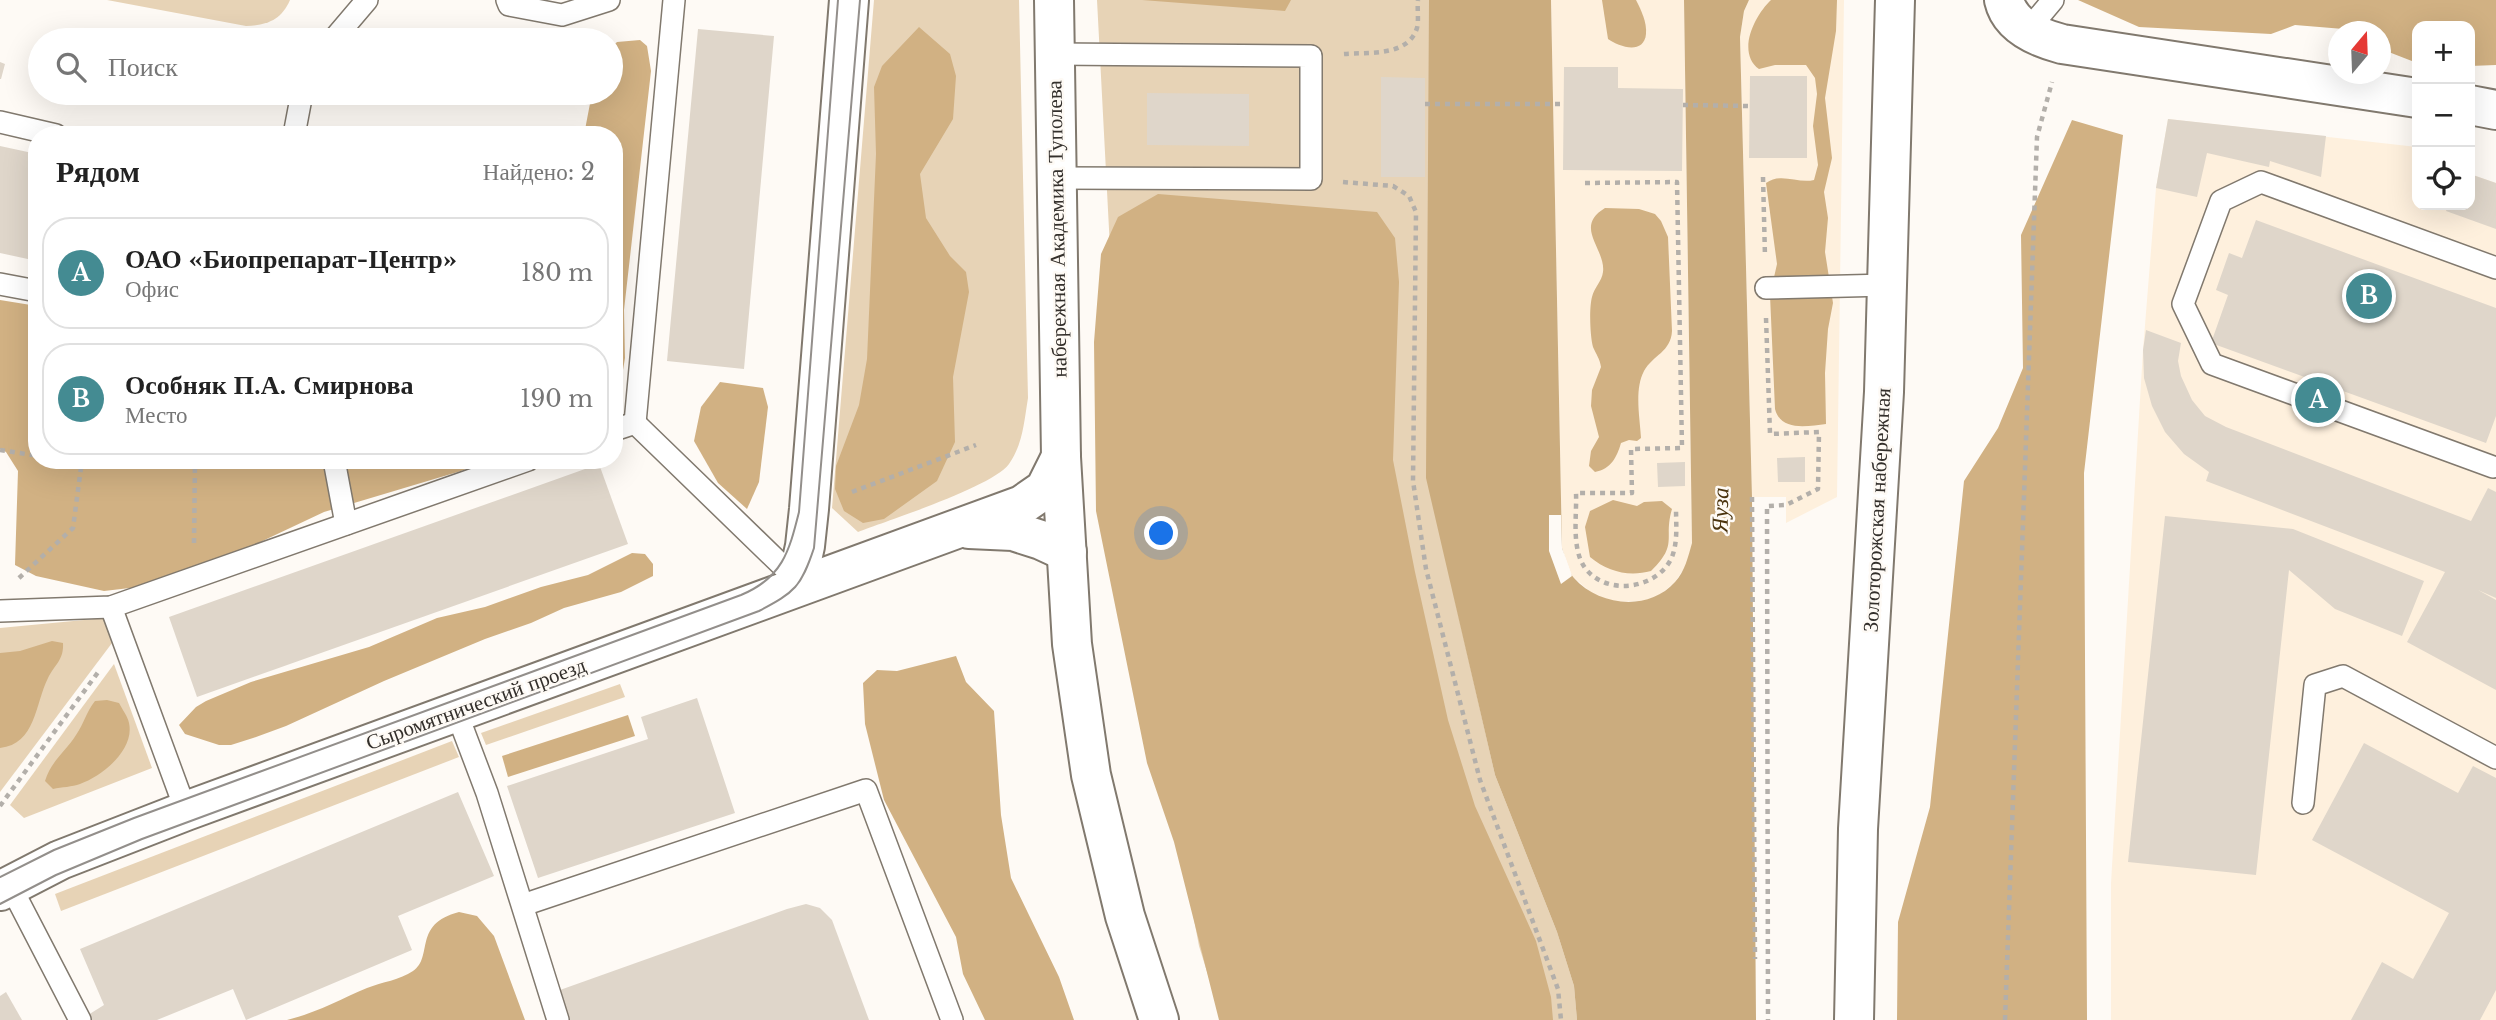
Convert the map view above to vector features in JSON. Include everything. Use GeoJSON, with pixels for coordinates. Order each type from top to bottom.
{"type":"FeatureCollection","features":[{"type":"Feature","properties":{"kind":"street"},"geometry":{"type":"LineString","coordinates":[[797,584],[809,509],[849,0]]}},
{"type":"Feature","properties":{"kind":"street","name":"набережная Академика Туполева"},"geometry":{"type":"LineString","coordinates":[[1054,0],[1061,457],[1072,645],[1091,775],[1125,916],[1159,1020]]}},
{"type":"Feature","properties":{"kind":"street","name":"Золоторожская набережная"},"geometry":{"type":"LineString","coordinates":[[1854,1020],[1858,829],[1884,406],[1895,0]]}},
{"type":"Feature","properties":{"kind":"street"},"geometry":{"type":"LineString","coordinates":[[2004,0],[2006,8],[2044,37],[2412,96]]}},
{"type":"Feature","properties":{"kind":"street"},"geometry":{"type":"LineString","coordinates":[[2475,107],[2496,110]]}},
{"type":"Feature","properties":{"kind":"street","name":"Сыромятнический проезд"},"geometry":{"type":"LineString","coordinates":[[3,888],[60,860],[187,811],[797,584],[1022,505],[1045,489],[1061,457]]}},
{"type":"Feature","properties":{"kind":"street","name":"Сыромятнический проезд"},"geometry":{"type":"LineString","coordinates":[[957,529],[1013,531],[1067,552]]}},
{"type":"Feature","properties":{"kind":"lane"},"geometry":{"type":"LineString","coordinates":[[343,28],[367,0]]}},
{"type":"Feature","properties":{"kind":"lane"},"geometry":{"type":"LineString","coordinates":[[507,0],[509,5],[562,15],[609,0]]}},
{"type":"Feature","properties":{"kind":"lane"},"geometry":{"type":"LineString","coordinates":[[674,0],[624,426],[797,584]]}},
{"type":"Feature","properties":{"kind":"lane"},"geometry":{"type":"LineString","coordinates":[[2044,37],[2053,0]]}},
{"type":"Feature","properties":{"kind":"lane"},"geometry":{"type":"LineString","coordinates":[[1054,54],[1311,56],[1311,179],[1057,177]]}},
{"type":"Feature","properties":{"kind":"lane"},"geometry":{"type":"LineString","coordinates":[[296,126],[300,105]]}},
{"type":"Feature","properties":{"kind":"lane"},"geometry":{"type":"LineString","coordinates":[[0,122],[28,128]]}},
{"type":"Feature","properties":{"kind":"lane"},"geometry":{"type":"LineString","coordinates":[[2493,467],[2212,364],[2183,304],[2221,201],[2261,182],[2496,268]]}},
{"type":"Feature","properties":{"kind":"lane"},"geometry":{"type":"LineString","coordinates":[[0,284],[28,289]]}},
{"type":"Feature","properties":{"kind":"lane"},"geometry":{"type":"LineString","coordinates":[[1766,288],[1887,285]]}},
{"type":"Feature","properties":{"kind":"lane"},"geometry":{"type":"LineString","coordinates":[[336,469],[346,524]]}},
{"type":"Feature","properties":{"kind":"lane"},"geometry":{"type":"LineString","coordinates":[[0,611],[111,607],[502,469]]}},
{"type":"Feature","properties":{"kind":"lane"},"geometry":{"type":"LineString","coordinates":[[111,607],[187,811]]}},
{"type":"Feature","properties":{"kind":"lane"},"geometry":{"type":"LineString","coordinates":[[2303,803],[2315,685],[2343,677],[2496,758]]}},
{"type":"Feature","properties":{"kind":"lane"},"geometry":{"type":"LineString","coordinates":[[457,711],[488,793],[558,1020]]}},
{"type":"Feature","properties":{"kind":"lane"},"geometry":{"type":"LineString","coordinates":[[523,905],[773,811],[866,790],[952,1020]]}},
{"type":"Feature","properties":{"kind":"lane"},"geometry":{"type":"LineString","coordinates":[[3,888],[80,1020]]}},
{"type":"Feature","properties":{"kind":"path"},"geometry":{"type":"LineString","coordinates":[[1311,56],[1391,51],[1409,41],[1417,27],[1418,0]]}},
{"type":"Feature","properties":{"kind":"path"},"geometry":{"type":"LineString","coordinates":[[2005,1020],[2037,137],[2044,37]]}},
{"type":"Feature","properties":{"kind":"path"},"geometry":{"type":"LineString","coordinates":[[1425,104],[1563,104]]}},
{"type":"Feature","properties":{"kind":"path"},"geometry":{"type":"LineString","coordinates":[[1683,105],[1750,106]]}},
{"type":"Feature","properties":{"kind":"path"},"geometry":{"type":"LineString","coordinates":[[1763,177],[1770,434],[1819,432],[1818,489],[1786,505],[1767,506],[1768,1020]]}},
{"type":"Feature","properties":{"kind":"path"},"geometry":{"type":"LineString","coordinates":[[1311,179],[1393,186],[1409,196],[1416,212],[1413,481],[1426,569],[1480,780],[1558,989],[1561,1020]]}},
{"type":"Feature","properties":{"kind":"path"},"geometry":{"type":"LineString","coordinates":[[1585,183],[1677,182],[1682,448],[1631,449],[1632,493],[1576,493],[1577,547],[1586,568],[1602,582],[1619,586],[1641,585],[1653,579],[1672,557],[1676,541],[1676,508]]}},
{"type":"Feature","properties":{"kind":"path"},"geometry":{"type":"LineString","coordinates":[[809,509],[976,445]]}},
{"type":"Feature","properties":{"kind":"path"},"geometry":{"type":"LineString","coordinates":[[0,450],[28,454]]}},
{"type":"Feature","properties":{"kind":"path"},"geometry":{"type":"LineString","coordinates":[[9,587],[73,528],[81,469]]}},
{"type":"Feature","properties":{"kind":"path"},"geometry":{"type":"LineString","coordinates":[[194,544],[195,469]]}},
{"type":"Feature","properties":{"kind":"path"},"geometry":{"type":"LineString","coordinates":[[1752,498],[1755,959]]}},
{"type":"Feature","properties":{"kind":"path"},"geometry":{"type":"LineString","coordinates":[[0,806],[104,665]]}},
{"type":"Feature","properties":{"kind":"shaded area"},"geometry":{"type":"Polygon","coordinates":[[[107,0],[290,0],[273,20],[246,26],[107,0]]]}},
{"type":"Feature","properties":{"kind":"shaded area"},"geometry":{"type":"Polygon","coordinates":[[[874,0],[1019,0],[1028,398],[1017,449],[1009,464],[999,473],[962,492],[858,532],[832,508],[874,0]]]}},
{"type":"Feature","properties":{"kind":"shaded area"},"geometry":{"type":"Polygon","coordinates":[[[1097,0],[1429,0],[1429,124],[1454,596],[1495,775],[1557,932],[1574,986],[1577,1020],[1222,1020],[1199,946],[1163,755],[1123,496],[1097,0]]]}},
{"type":"Feature","properties":{"kind":"shaded area"},"geometry":{"type":"Polygon","coordinates":[[[1142,0],[1291,0],[1285,11],[1142,0]]]}},
{"type":"Feature","properties":{"kind":"shaded area"},"geometry":{"type":"Polygon","coordinates":[[[1551,0],[1684,0],[1692,543],[1687,564],[1675,582],[1661,594],[1644,601],[1616,602],[1594,595],[1572,576],[1562,548],[1551,0]]]}},
{"type":"Feature","properties":{"kind":"shaded area"},"geometry":{"type":"Polygon","coordinates":[[[1602,0],[1636,0],[1646,30],[1641,45],[1618,45],[1608,39],[1602,0]]]}},
{"type":"Feature","properties":{"kind":"shaded area"},"geometry":{"type":"Polygon","coordinates":[[[1749,0],[1844,0],[1837,497],[1786,523],[1786,497],[1752,497],[1740,37],[1744,11],[1749,0]]]}},
{"type":"Feature","properties":{"kind":"shaded area"},"geometry":{"type":"Polygon","coordinates":[[[1771,0],[1837,0],[1836,31],[1825,98],[1832,158],[1824,192],[1828,218],[1825,252],[1833,303],[1825,373],[1826,424],[1811,426],[1789,424],[1778,416],[1775,409],[1770,295],[1777,264],[1766,183],[1778,178],[1814,180],[1818,165],[1813,126],[1817,94],[1815,78],[1806,65],[1775,65],[1759,69],[1752,62],[1748,44],[1750,34],[1759,15],[1771,0]]]}},
{"type":"Feature","properties":{"kind":"shaded area"},"geometry":{"type":"Polygon","coordinates":[[[2078,0],[2496,0],[2496,65],[2475,66],[2475,21],[2412,21],[2412,61],[2391,53],[2391,21],[2328,21],[2328,28],[2295,25],[2271,34],[2139,27],[2078,0]]]}},
{"type":"Feature","properties":{"kind":"shaded area"},"geometry":{"type":"Polygon","coordinates":[[[919,27],[950,54],[956,76],[953,119],[920,174],[926,218],[950,256],[966,272],[969,292],[953,377],[955,442],[937,481],[884,519],[863,523],[844,511],[835,489],[836,466],[859,405],[867,359],[876,154],[874,87],[882,66],[919,27]]]}},
{"type":"Feature","properties":{"kind":"shaded area"},"geometry":{"type":"Polygon","coordinates":[[[640,40],[647,46],[651,71],[624,310],[623,370],[623,126],[586,126],[590,105],[623,105],[623,41],[640,40]]]}},
{"type":"Feature","properties":{"kind":"shaded area"},"geometry":{"type":"Polygon","coordinates":[[[2168,119],[2412,146],[2412,210],[2475,210],[2475,176],[2496,183],[2496,1020],[2111,1020],[2111,883],[2143,350],[2156,188],[2168,119]]]}},
{"type":"Feature","properties":{"kind":"shaded area"},"geometry":{"type":"Polygon","coordinates":[[[2072,120],[2123,135],[2084,473],[2087,1020],[1897,1020],[1898,922],[1930,807],[1964,481],[1998,428],[2023,368],[2021,235],[2072,120]]]}},
{"type":"Feature","properties":{"kind":"shaded area"},"geometry":{"type":"Polygon","coordinates":[[[1158,194],[1377,212],[1395,238],[1399,282],[1393,460],[1415,572],[1448,720],[1475,806],[1536,941],[1551,997],[1553,1020],[1219,1020],[1174,842],[1147,763],[1096,511],[1094,342],[1101,254],[1118,217],[1158,194]]]}},
{"type":"Feature","properties":{"kind":"shaded area"},"geometry":{"type":"Polygon","coordinates":[[[1605,208],[1639,209],[1655,214],[1661,221],[1668,237],[1672,331],[1665,349],[1644,371],[1641,379],[1638,404],[1641,438],[1621,443],[1612,462],[1595,472],[1589,466],[1591,451],[1599,437],[1591,406],[1592,390],[1601,367],[1592,342],[1590,308],[1603,272],[1603,263],[1591,231],[1596,215],[1605,208]]]}},
{"type":"Feature","properties":{"kind":"shaded area"},"geometry":{"type":"Polygon","coordinates":[[[0,300],[28,305],[28,469],[466,469],[324,512],[173,583],[104,591],[36,576],[15,565],[18,471],[6,452],[0,449],[0,300]]]}},
{"type":"Feature","properties":{"kind":"shaded area"},"geometry":{"type":"Polygon","coordinates":[[[720,382],[763,388],[768,407],[759,482],[747,509],[718,483],[694,441],[701,407],[720,382]]]}},
{"type":"Feature","properties":{"kind":"shaded area"},"geometry":{"type":"Polygon","coordinates":[[[1613,500],[1637,506],[1644,502],[1662,501],[1672,509],[1668,547],[1660,562],[1651,571],[1619,572],[1590,557],[1585,527],[1590,511],[1613,500]]]}},
{"type":"Feature","properties":{"kind":"shaded area"},"geometry":{"type":"Polygon","coordinates":[[[632,553],[645,554],[653,564],[653,576],[621,592],[564,608],[485,639],[286,726],[231,745],[219,745],[185,734],[179,725],[196,707],[206,701],[251,682],[369,647],[437,618],[485,607],[541,587],[588,575],[632,553]]]}},
{"type":"Feature","properties":{"kind":"shaded area"},"geometry":{"type":"Polygon","coordinates":[[[105,618],[112,643],[0,792],[0,628],[105,618]]]}},
{"type":"Feature","properties":{"kind":"shaded area"},"geometry":{"type":"Polygon","coordinates":[[[52,641],[63,643],[62,654],[48,678],[33,721],[21,739],[0,748],[0,653],[20,651],[52,641]]]}},
{"type":"Feature","properties":{"kind":"shaded area"},"geometry":{"type":"Polygon","coordinates":[[[956,656],[966,682],[994,711],[1001,815],[1011,878],[1059,977],[1074,1020],[985,1020],[963,974],[956,937],[884,800],[865,724],[863,683],[877,670],[897,671],[956,656]]]}},
{"type":"Feature","properties":{"kind":"shaded area"},"geometry":{"type":"Polygon","coordinates":[[[114,664],[152,768],[24,818],[10,805],[114,664]]]}},
{"type":"Feature","properties":{"kind":"shaded area"},"geometry":{"type":"Polygon","coordinates":[[[620,684],[625,697],[486,745],[481,733],[620,684]]]}},
{"type":"Feature","properties":{"kind":"shaded area"},"geometry":{"type":"Polygon","coordinates":[[[95,701],[119,703],[128,721],[130,733],[122,752],[107,768],[89,780],[53,789],[45,781],[51,768],[76,735],[95,701]]]}},
{"type":"Feature","properties":{"kind":"shaded area"},"geometry":{"type":"Polygon","coordinates":[[[628,715],[635,736],[508,777],[502,756],[628,715]]]}},
{"type":"Feature","properties":{"kind":"shaded area"},"geometry":{"type":"Polygon","coordinates":[[[452,741],[459,757],[61,911],[55,894],[452,741]]]}},
{"type":"Feature","properties":{"kind":"shaded area"},"geometry":{"type":"Polygon","coordinates":[[[459,912],[477,916],[494,936],[525,1020],[287,1020],[413,971],[419,965],[429,932],[435,924],[444,917],[459,912]]]}},
{"type":"Feature","properties":{"kind":"water","name":"Яуза"},"geometry":{"type":"Polygon","coordinates":[[[1429,0],[1551,0],[1562,548],[1570,572],[1584,587],[1597,595],[1624,602],[1651,598],[1664,592],[1681,573],[1692,543],[1684,0],[1749,0],[1744,11],[1740,37],[1752,497],[1756,1020],[1577,1020],[1574,986],[1557,932],[1495,775],[1426,478],[1429,0]]]}},
{"type":"Feature","properties":{"kind":"pier"},"geometry":{"type":"Polygon","coordinates":[[[1549,515],[1561,515],[1562,548],[1572,576],[1561,584],[1549,551],[1549,515]]]}},
{"type":"Feature","properties":{"kind":"building"},"geometry":{"type":"Polygon","coordinates":[[[698,29],[774,36],[744,369],[667,361],[698,29]]]}},
{"type":"Feature","properties":{"kind":"building"},"geometry":{"type":"Polygon","coordinates":[[[0,62],[5,64],[1,79],[0,79],[0,62]]]}},
{"type":"Feature","properties":{"kind":"building"},"geometry":{"type":"Polygon","coordinates":[[[1564,67],[1618,67],[1618,88],[1683,89],[1682,171],[1563,170],[1564,67]]]}},
{"type":"Feature","properties":{"kind":"building"},"geometry":{"type":"Polygon","coordinates":[[[1750,76],[1807,76],[1807,158],[1749,158],[1750,76]]]}},
{"type":"Feature","properties":{"kind":"building"},"geometry":{"type":"Polygon","coordinates":[[[1381,77],[1425,78],[1425,177],[1381,177],[1381,77]]]}},
{"type":"Feature","properties":{"kind":"building"},"geometry":{"type":"Polygon","coordinates":[[[1147,93],[1249,94],[1249,146],[1147,145],[1147,93]]]}},
{"type":"Feature","properties":{"kind":"building"},"geometry":{"type":"Polygon","coordinates":[[[2168,119],[2326,136],[2321,177],[2270,161],[2269,167],[2207,153],[2197,197],[2156,188],[2168,119]]]}},
{"type":"Feature","properties":{"kind":"building"},"geometry":{"type":"Polygon","coordinates":[[[0,146],[28,152],[28,259],[0,253],[0,146]]]}},
{"type":"Feature","properties":{"kind":"building"},"geometry":{"type":"Polygon","coordinates":[[[2475,176],[2496,183],[2496,229],[2446,211],[2475,210],[2475,176]]]}},
{"type":"Feature","properties":{"kind":"building"},"geometry":{"type":"Polygon","coordinates":[[[2256,220],[2496,308],[2496,416],[2486,443],[2211,343],[2228,295],[2216,290],[2229,253],[2242,258],[2256,220]]]}},
{"type":"Feature","properties":{"kind":"building"},"geometry":{"type":"Polygon","coordinates":[[[2146,330],[2181,343],[2178,361],[2181,376],[2192,400],[2205,416],[2226,427],[2471,521],[2488,488],[2496,492],[2496,598],[2478,590],[2496,600],[2496,690],[2407,642],[2445,572],[2206,481],[2209,472],[2184,454],[2165,432],[2152,406],[2144,378],[2143,350],[2146,330]]]}},
{"type":"Feature","properties":{"kind":"building"},"geometry":{"type":"Polygon","coordinates":[[[1805,457],[1805,482],[1778,482],[1777,458],[1805,457]]]}},
{"type":"Feature","properties":{"kind":"building"},"geometry":{"type":"Polygon","coordinates":[[[1685,462],[1685,486],[1658,487],[1657,463],[1685,462]]]}},
{"type":"Feature","properties":{"kind":"building"},"geometry":{"type":"Polygon","coordinates":[[[585,469],[601,469],[628,544],[197,697],[169,617],[585,469]]]}},
{"type":"Feature","properties":{"kind":"building"},"geometry":{"type":"Polygon","coordinates":[[[2165,516],[2293,529],[2424,581],[2402,636],[2335,609],[2289,570],[2256,875],[2128,862],[2165,516]]]}},
{"type":"Feature","properties":{"kind":"building"},"geometry":{"type":"Polygon","coordinates":[[[697,698],[735,813],[538,878],[507,786],[648,739],[641,717],[697,698]]]}},
{"type":"Feature","properties":{"kind":"building"},"geometry":{"type":"Polygon","coordinates":[[[2364,743],[2458,793],[2473,766],[2496,778],[2496,990],[2480,1020],[2351,1020],[2382,962],[2413,979],[2449,913],[2312,840],[2364,743]]]}},
{"type":"Feature","properties":{"kind":"building"},"geometry":{"type":"Polygon","coordinates":[[[458,792],[494,876],[398,916],[412,950],[246,1020],[233,989],[157,1020],[80,1020],[104,1005],[80,949],[458,792]]]}},
{"type":"Feature","properties":{"kind":"building"},"geometry":{"type":"Polygon","coordinates":[[[806,904],[820,908],[832,920],[869,1020],[570,1020],[560,990],[806,904]]]}},
{"type":"Feature","properties":{"kind":"building"},"geometry":{"type":"Polygon","coordinates":[[[6,992],[22,1020],[0,1020],[0,996],[6,992]]]}},
{"type":"Feature","properties":{"kind":"tram line"},"geometry":{"type":"LineString","coordinates":[[0,877],[54,850],[134,818],[741,595],[775,572],[787,551],[799,512],[838,0]]}},
{"type":"Feature","properties":{"kind":"tram line"},"geometry":{"type":"LineString","coordinates":[[0,904],[56,875],[142,839],[759,611],[781,599],[795,587],[805,572],[814,548],[860,0]]}},
{"type":"Feature","properties":{"kind":"place","name":"Особняк П.А. Смирнова"},"geometry":{"type":"Point","coordinates":[2369,296]}},
{"type":"Feature","properties":{"kind":"place","name":"ОАО «Биопрепарат-Центр»"},"geometry":{"type":"Point","coordinates":[2318,400]}}]}
